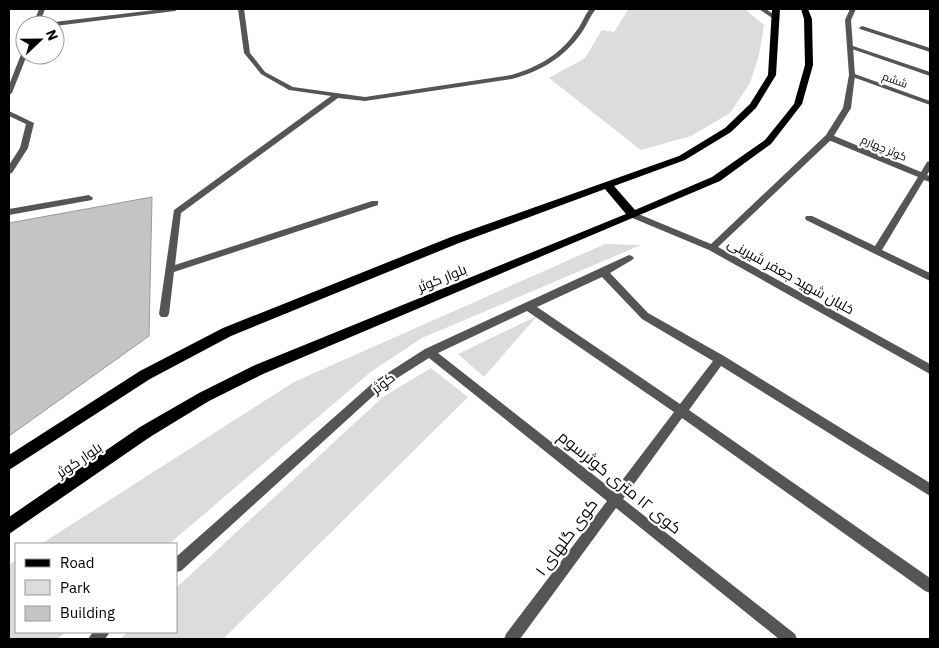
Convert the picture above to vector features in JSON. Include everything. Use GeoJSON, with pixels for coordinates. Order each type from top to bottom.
{"type":"FeatureCollection","features":[{"type":"Feature","properties":{"kind":"main road","name":"بلوار کوثر"},"geometry":{"type":"LineString","coordinates":[[9,526],[146,432],[204,397],[258,370],[634,215],[716,179],[768,142],[798,104],[809,65],[808,20],[805,9]]}},
{"type":"Feature","properties":{"kind":"main road"},"geometry":{"type":"LineString","coordinates":[[9,463],[145,375],[227,332],[455,240],[682,158],[728,130],[753,106],[772,75],[777,14]]}},
{"type":"Feature","properties":{"kind":"main road"},"geometry":{"type":"LineString","coordinates":[[608,186],[634,215]]}},
{"type":"Feature","properties":{"kind":"street"},"geometry":{"type":"LineString","coordinates":[[65,23],[175,9]]}},
{"type":"Feature","properties":{"kind":"street"},"geometry":{"type":"LineString","coordinates":[[241,9],[247,53],[264,72],[291,89],[365,99],[512,77],[535,71],[563,53],[582,28],[593,9]]}},
{"type":"Feature","properties":{"kind":"street"},"geometry":{"type":"LineString","coordinates":[[762,9],[777,14]]}},
{"type":"Feature","properties":{"kind":"street"},"geometry":{"type":"LineString","coordinates":[[712,248],[829,137],[847,108],[852,75],[848,20],[853,9]]}},
{"type":"Feature","properties":{"kind":"street"},"geometry":{"type":"LineString","coordinates":[[862,28],[930,50]]}},
{"type":"Feature","properties":{"kind":"street"},"geometry":{"type":"LineString","coordinates":[[851,47],[930,74]]}},
{"type":"Feature","properties":{"kind":"street"},"geometry":{"type":"LineString","coordinates":[[9,93],[20,65]]}},
{"type":"Feature","properties":{"kind":"street","name":"ششم"},"geometry":{"type":"LineString","coordinates":[[852,75],[930,103]]}},
{"type":"Feature","properties":{"kind":"street"},"geometry":{"type":"LineString","coordinates":[[164,314],[177,212],[336,96]]}},
{"type":"Feature","properties":{"kind":"street"},"geometry":{"type":"LineString","coordinates":[[9,113],[30,124],[24,148],[9,171]]}},
{"type":"Feature","properties":{"kind":"street","name":"کوثر چهارم"},"geometry":{"type":"LineString","coordinates":[[829,137],[927,178]]}},
{"type":"Feature","properties":{"kind":"street"},"geometry":{"type":"LineString","coordinates":[[877,251],[927,178],[930,164]]}},
{"type":"Feature","properties":{"kind":"street"},"geometry":{"type":"LineString","coordinates":[[9,212],[89,198]]}},
{"type":"Feature","properties":{"kind":"street"},"geometry":{"type":"LineString","coordinates":[[170,270],[375,204]]}},
{"type":"Feature","properties":{"kind":"street","name":"خلبان شهید جعفر شیرینی"},"geometry":{"type":"LineString","coordinates":[[634,215],[712,248],[930,369]]}},
{"type":"Feature","properties":{"kind":"street"},"geometry":{"type":"LineString","coordinates":[[809,218],[930,277]]}},
{"type":"Feature","properties":{"kind":"street","name":"کوثر"},"geometry":{"type":"LineString","coordinates":[[178,564],[379,384],[428,352],[529,307],[629,258]]}},
{"type":"Feature","properties":{"kind":"street"},"geometry":{"type":"LineString","coordinates":[[603,272],[645,316],[720,359],[930,490]]}},
{"type":"Feature","properties":{"kind":"street"},"geometry":{"type":"LineString","coordinates":[[529,307],[930,586]]}},
{"type":"Feature","properties":{"kind":"street","name":"کوی ۱۲ متری کوثرسوم"},"geometry":{"type":"LineString","coordinates":[[428,352],[790,639]]}},
{"type":"Feature","properties":{"kind":"street","name":"کوی گلهای ۱"},"geometry":{"type":"LineString","coordinates":[[511,639],[720,359]]}},
{"type":"Feature","properties":{"kind":"green space"},"geometry":{"type":"Polygon","coordinates":[[[630,9],[745,9],[764,25],[759,55],[750,83],[730,113],[691,136],[641,150],[549,78],[585,58],[602,30],[614,32],[630,9]]]}},
{"type":"Feature","properties":{"kind":"green space"},"geometry":{"type":"Polygon","coordinates":[[[605,244],[641,245],[422,338],[372,371],[170,543],[43,543],[294,382],[605,244]]]}},
{"type":"Feature","properties":{"kind":"green space"},"geometry":{"type":"Polygon","coordinates":[[[537,316],[484,377],[458,354],[537,316]]]}},
{"type":"Feature","properties":{"kind":"green space"},"geometry":{"type":"Polygon","coordinates":[[[431,368],[468,397],[223,639],[120,639],[127,633],[178,633],[178,586],[383,397],[431,368]]]}},
{"type":"Feature","properties":{"kind":"green space"},"geometry":{"type":"Polygon","coordinates":[[[15,561],[15,633],[65,633],[57,639],[9,639],[9,565],[15,561]]]}},
{"type":"Feature","properties":{"kind":"building"},"geometry":{"type":"Polygon","coordinates":[[[152,197],[149,336],[9,436],[9,223],[152,197]]]}}]}
